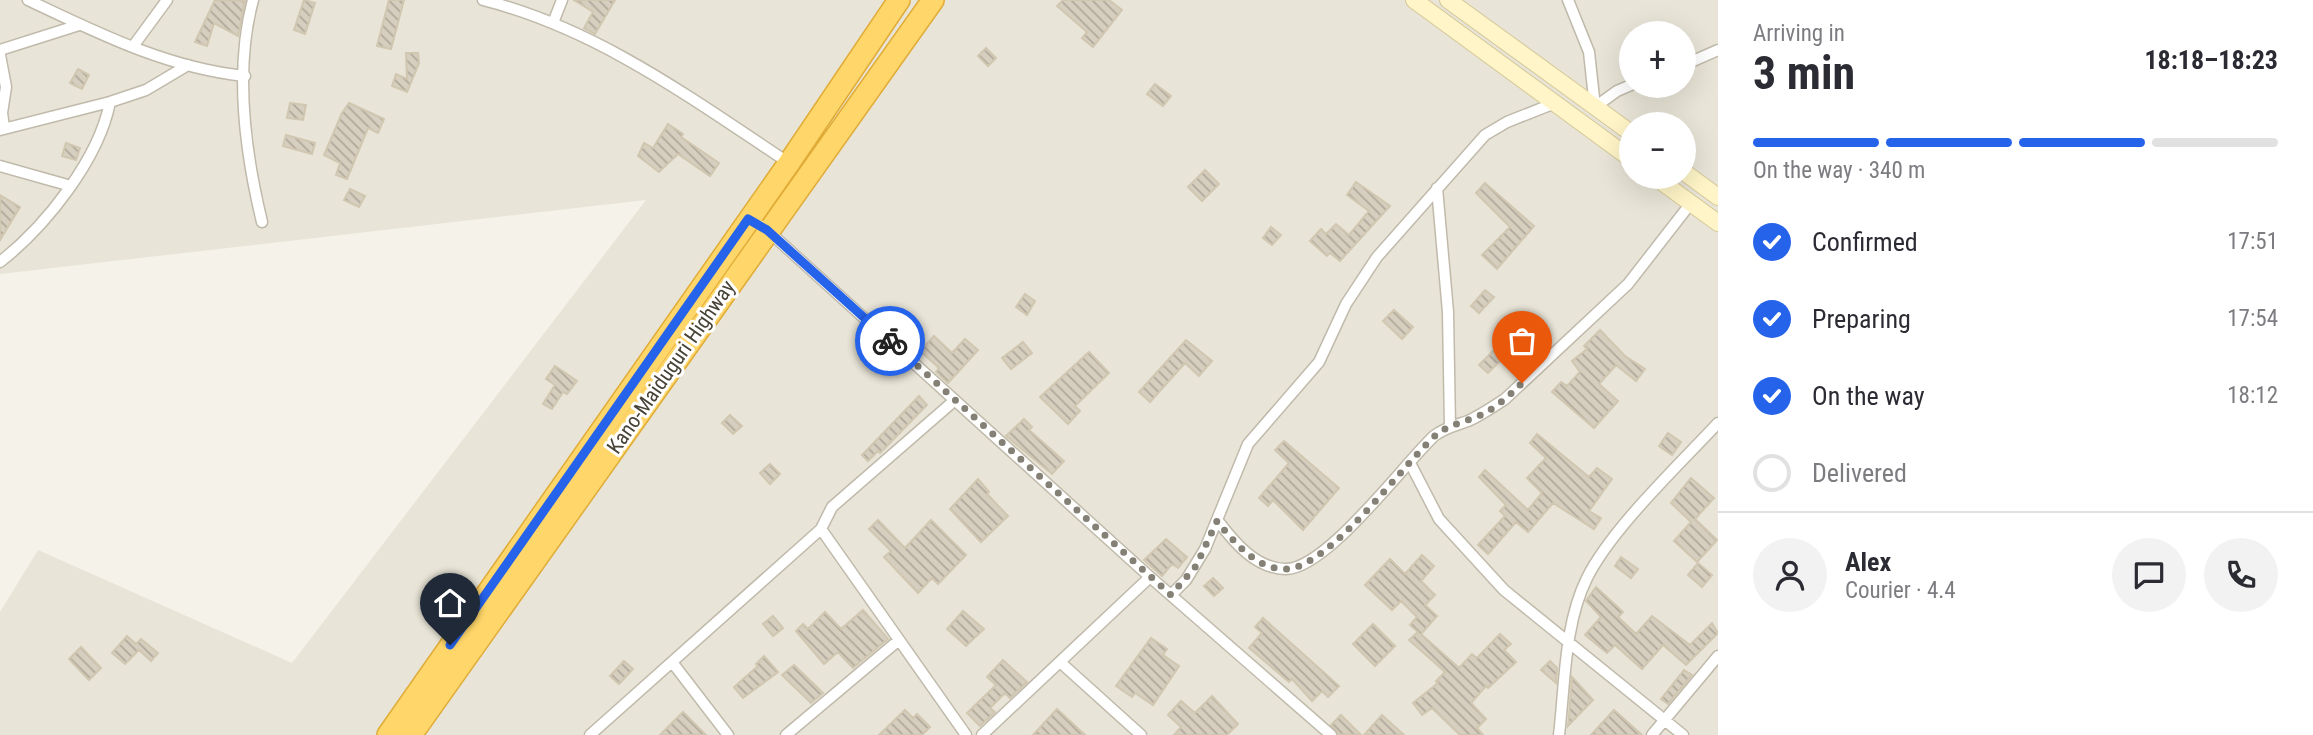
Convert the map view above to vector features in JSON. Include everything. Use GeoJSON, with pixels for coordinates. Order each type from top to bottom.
{"type":"FeatureCollection","features":[{"type":"Feature","properties":{"kind":"highway","name":"Kano-Maiduguri Highway"},"geometry":{"type":"LineString","coordinates":[[388,735],[789,163],[899,0]]}},
{"type":"Feature","properties":{"kind":"highway","name":"Kano-Maiduguri Highway"},"geometry":{"type":"LineString","coordinates":[[411,735],[767,230],[933,0]]}},
{"type":"Feature","properties":{"kind":"main road"},"geometry":{"type":"LineString","coordinates":[[1413,0],[1619,150]]}},
{"type":"Feature","properties":{"kind":"main road"},"geometry":{"type":"LineString","coordinates":[[1448,0],[1619,124]]}},
{"type":"Feature","properties":{"kind":"main road"},"geometry":{"type":"LineString","coordinates":[[1696,181],[1718,197]]}},
{"type":"Feature","properties":{"kind":"main road"},"geometry":{"type":"LineString","coordinates":[[1671,189],[1718,223]]}},
{"type":"Feature","properties":{"kind":"street"},"geometry":{"type":"LineString","coordinates":[[28,0],[79,25],[134,45],[148,55],[207,72],[245,76]]}},
{"type":"Feature","properties":{"kind":"street"},"geometry":{"type":"LineString","coordinates":[[134,45],[167,0]]}},
{"type":"Feature","properties":{"kind":"street"},"geometry":{"type":"LineString","coordinates":[[253,0],[244,34],[247,47],[245,76],[252,181],[262,222]]}},
{"type":"Feature","properties":{"kind":"street"},"geometry":{"type":"LineString","coordinates":[[484,0],[519,9],[636,62],[789,163]]}},
{"type":"Feature","properties":{"kind":"street"},"geometry":{"type":"LineString","coordinates":[[553,23],[562,0]]}},
{"type":"Feature","properties":{"kind":"street"},"geometry":{"type":"LineString","coordinates":[[1568,0],[1589,52],[1595,107],[1619,90]]}},
{"type":"Feature","properties":{"kind":"street"},"geometry":{"type":"LineString","coordinates":[[79,25],[0,52],[6,87],[2,129],[110,102],[146,90],[188,65]]}},
{"type":"Feature","properties":{"kind":"street"},"geometry":{"type":"LineString","coordinates":[[1696,60],[1718,50]]}},
{"type":"Feature","properties":{"kind":"street"},"geometry":{"type":"LineString","coordinates":[[0,262],[23,244],[71,186],[106,122],[110,102]]}},
{"type":"Feature","properties":{"kind":"street"},"geometry":{"type":"LineString","coordinates":[[1171,595],[1196,566],[1248,444],[1319,362],[1358,284],[1377,257],[1494,128],[1555,103]]}},
{"type":"Feature","properties":{"kind":"street"},"geometry":{"type":"LineString","coordinates":[[0,166],[71,186]]}},
{"type":"Feature","properties":{"kind":"street"},"geometry":{"type":"LineString","coordinates":[[1437,188],[1448,312],[1450,427]]}},
{"type":"Feature","properties":{"kind":"street"},"geometry":{"type":"LineString","coordinates":[[1217,521],[1235,543],[1251,556],[1284,569],[1309,562],[1344,533],[1434,436],[1486,412],[1505,399],[1628,284],[1690,203]]}},
{"type":"Feature","properties":{"kind":"street"},"geometry":{"type":"LineString","coordinates":[[748,219],[767,230],[1150,577],[1331,735]]}},
{"type":"Feature","properties":{"kind":"street"},"geometry":{"type":"LineString","coordinates":[[590,735],[821,529],[832,507],[955,400]]}},
{"type":"Feature","properties":{"kind":"street"},"geometry":{"type":"LineString","coordinates":[[1559,735],[1570,641],[1579,602],[1593,567],[1646,501],[1718,423]]}},
{"type":"Feature","properties":{"kind":"street"},"geometry":{"type":"LineString","coordinates":[[1410,463],[1439,519],[1504,590],[1683,735]]}},
{"type":"Feature","properties":{"kind":"street"},"geometry":{"type":"LineString","coordinates":[[821,529],[960,733]]}},
{"type":"Feature","properties":{"kind":"street"},"geometry":{"type":"LineString","coordinates":[[982,735],[1150,577]]}},
{"type":"Feature","properties":{"kind":"street"},"geometry":{"type":"LineString","coordinates":[[786,735],[899,640]]}},
{"type":"Feature","properties":{"kind":"street"},"geometry":{"type":"LineString","coordinates":[[1652,735],[1718,656]]}},
{"type":"Feature","properties":{"kind":"street"},"geometry":{"type":"LineString","coordinates":[[672,662],[728,735]]}},
{"type":"Feature","properties":{"kind":"street"},"geometry":{"type":"LineString","coordinates":[[1060,662],[1141,735]]}},
{"type":"Feature","properties":{"kind":"shaded area"},"geometry":{"type":"Polygon","coordinates":[[[0,0],[1718,0],[1718,735],[0,735],[0,612],[38,550],[292,663],[646,200],[0,274],[0,0]]]}},
{"type":"Feature","properties":{"kind":"building"},"geometry":{"type":"Polygon","coordinates":[[[215,0],[245,1],[238,36],[214,23],[207,46],[195,42],[215,0]]]}},
{"type":"Feature","properties":{"kind":"building"},"geometry":{"type":"Polygon","coordinates":[[[304,0],[315,3],[305,34],[294,30],[304,0]]]}},
{"type":"Feature","properties":{"kind":"building"},"geometry":{"type":"Polygon","coordinates":[[[389,0],[404,0],[391,49],[377,46],[389,0]]]}},
{"type":"Feature","properties":{"kind":"building"},"geometry":{"type":"Polygon","coordinates":[[[574,0],[615,0],[595,34],[584,28],[593,12],[574,0]]]}},
{"type":"Feature","properties":{"kind":"building"},"geometry":{"type":"Polygon","coordinates":[[[1063,0],[1109,0],[1122,10],[1093,47],[1082,38],[1087,32],[1057,6],[1063,0]]]}},
{"type":"Feature","properties":{"kind":"building"},"geometry":{"type":"Polygon","coordinates":[[[986,48],[996,58],[988,66],[978,56],[986,48]]]}},
{"type":"Feature","properties":{"kind":"building"},"geometry":{"type":"Polygon","coordinates":[[[406,53],[418,53],[419,63],[407,92],[392,86],[396,74],[407,79],[406,53]]]}},
{"type":"Feature","properties":{"kind":"building"},"geometry":{"type":"Polygon","coordinates":[[[78,69],[89,75],[82,89],[70,83],[78,69]]]}},
{"type":"Feature","properties":{"kind":"building"},"geometry":{"type":"Polygon","coordinates":[[[1155,84],[1171,96],[1163,106],[1147,94],[1155,84]]]}},
{"type":"Feature","properties":{"kind":"building"},"geometry":{"type":"Polygon","coordinates":[[[290,103],[306,105],[303,120],[287,118],[290,103]]]}},
{"type":"Feature","properties":{"kind":"building"},"geometry":{"type":"Polygon","coordinates":[[[349,103],[384,119],[378,133],[368,128],[347,179],[336,175],[340,163],[324,155],[349,103]]]}},
{"type":"Feature","properties":{"kind":"building"},"geometry":{"type":"Polygon","coordinates":[[[668,124],[683,134],[681,137],[719,163],[710,176],[678,154],[659,172],[638,156],[644,143],[653,148],[668,124]]]}},
{"type":"Feature","properties":{"kind":"building"},"geometry":{"type":"Polygon","coordinates":[[[286,135],[315,143],[312,154],[283,146],[286,135]]]}},
{"type":"Feature","properties":{"kind":"building"},"geometry":{"type":"Polygon","coordinates":[[[66,143],[80,148],[76,160],[62,156],[66,143]]]}},
{"type":"Feature","properties":{"kind":"building"},"geometry":{"type":"Polygon","coordinates":[[[1205,170],[1219,184],[1202,201],[1188,187],[1205,170]]]}},
{"type":"Feature","properties":{"kind":"building"},"geometry":{"type":"Polygon","coordinates":[[[1356,182],[1390,206],[1340,261],[1330,253],[1327,256],[1310,241],[1321,229],[1326,234],[1336,224],[1349,235],[1369,211],[1347,195],[1356,182]]]}},
{"type":"Feature","properties":{"kind":"building"},"geometry":{"type":"Polygon","coordinates":[[[1485,183],[1534,226],[1497,269],[1482,255],[1510,227],[1476,193],[1485,183]]]}},
{"type":"Feature","properties":{"kind":"building"},"geometry":{"type":"Polygon","coordinates":[[[350,189],[365,196],[359,207],[344,200],[350,189]]]}},
{"type":"Feature","properties":{"kind":"building"},"geometry":{"type":"Polygon","coordinates":[[[0,195],[20,207],[0,240],[0,195]]]}},
{"type":"Feature","properties":{"kind":"building"},"geometry":{"type":"Polygon","coordinates":[[[1271,227],[1281,235],[1272,245],[1263,238],[1271,227]]]}},
{"type":"Feature","properties":{"kind":"building"},"geometry":{"type":"Polygon","coordinates":[[[1485,290],[1494,297],[1479,313],[1471,306],[1485,290]]]}},
{"type":"Feature","properties":{"kind":"building"},"geometry":{"type":"Polygon","coordinates":[[[1025,294],[1035,301],[1027,315],[1016,307],[1025,294]]]}},
{"type":"Feature","properties":{"kind":"building"},"geometry":{"type":"Polygon","coordinates":[[[1394,310],[1413,327],[1402,339],[1383,321],[1394,310]]]}},
{"type":"Feature","properties":{"kind":"building"},"geometry":{"type":"Polygon","coordinates":[[[1600,330],[1625,356],[1645,369],[1636,381],[1616,365],[1599,384],[1618,401],[1594,428],[1552,392],[1561,382],[1567,386],[1580,372],[1572,361],[1587,349],[1584,346],[1600,330]]]}},
{"type":"Feature","properties":{"kind":"building"},"geometry":{"type":"Polygon","coordinates":[[[934,336],[952,353],[965,339],[978,350],[948,383],[936,372],[939,368],[920,351],[934,336]]]}},
{"type":"Feature","properties":{"kind":"building"},"geometry":{"type":"Polygon","coordinates":[[[1186,340],[1212,361],[1199,376],[1185,363],[1150,402],[1139,392],[1186,340]]]}},
{"type":"Feature","properties":{"kind":"building"},"geometry":{"type":"Polygon","coordinates":[[[1023,342],[1032,353],[1011,369],[1002,358],[1023,342]]]}},
{"type":"Feature","properties":{"kind":"building"},"geometry":{"type":"Polygon","coordinates":[[[1494,350],[1502,359],[1488,373],[1479,365],[1494,350]]]}},
{"type":"Feature","properties":{"kind":"building"},"geometry":{"type":"Polygon","coordinates":[[[1089,352],[1109,373],[1075,406],[1080,411],[1068,424],[1040,397],[1089,352]]]}},
{"type":"Feature","properties":{"kind":"building"},"geometry":{"type":"Polygon","coordinates":[[[555,366],[577,381],[567,394],[563,392],[552,409],[543,404],[555,385],[546,379],[555,366]]]}},
{"type":"Feature","properties":{"kind":"building"},"geometry":{"type":"Polygon","coordinates":[[[919,396],[927,405],[880,453],[878,451],[868,461],[862,455],[919,396]]]}},
{"type":"Feature","properties":{"kind":"building"},"geometry":{"type":"Polygon","coordinates":[[[730,415],[742,426],[733,434],[722,423],[730,415]]]}},
{"type":"Feature","properties":{"kind":"building"},"geometry":{"type":"Polygon","coordinates":[[[1024,419],[1032,427],[1029,430],[1064,461],[1052,474],[1006,436],[1024,419]]]}},
{"type":"Feature","properties":{"kind":"building"},"geometry":{"type":"Polygon","coordinates":[[[1668,433],[1681,442],[1672,455],[1659,446],[1668,433]]]}},
{"type":"Feature","properties":{"kind":"building"},"geometry":{"type":"Polygon","coordinates":[[[1537,434],[1589,477],[1597,468],[1612,479],[1589,511],[1601,518],[1594,529],[1553,503],[1528,532],[1516,522],[1488,554],[1478,545],[1505,516],[1500,511],[1506,505],[1479,477],[1485,470],[1528,510],[1542,493],[1527,478],[1546,458],[1530,443],[1537,434]]]}},
{"type":"Feature","properties":{"kind":"building"},"geometry":{"type":"Polygon","coordinates":[[[1284,441],[1339,488],[1303,530],[1273,500],[1268,506],[1259,498],[1289,463],[1275,450],[1284,441]]]}},
{"type":"Feature","properties":{"kind":"building"},"geometry":{"type":"Polygon","coordinates":[[[770,464],[780,474],[770,484],[760,473],[770,464]]]}},
{"type":"Feature","properties":{"kind":"building"},"geometry":{"type":"Polygon","coordinates":[[[1691,478],[1714,498],[1695,519],[1717,540],[1697,562],[1674,541],[1691,522],[1671,503],[1691,478]]]}},
{"type":"Feature","properties":{"kind":"building"},"geometry":{"type":"Polygon","coordinates":[[[978,479],[989,492],[987,494],[1008,516],[981,542],[950,509],[978,479]]]}},
{"type":"Feature","properties":{"kind":"building"},"geometry":{"type":"Polygon","coordinates":[[[878,520],[905,548],[931,520],[966,555],[938,584],[932,578],[918,593],[884,557],[891,551],[869,529],[878,520]]]}},
{"type":"Feature","properties":{"kind":"building"},"geometry":{"type":"Polygon","coordinates":[[[1166,539],[1187,557],[1178,568],[1172,564],[1162,576],[1144,560],[1166,539]]]}},
{"type":"Feature","properties":{"kind":"building"},"geometry":{"type":"Polygon","coordinates":[[[1422,555],[1434,566],[1421,581],[1435,595],[1425,605],[1437,616],[1421,634],[1459,668],[1472,654],[1477,658],[1500,634],[1511,644],[1504,650],[1516,662],[1488,688],[1486,686],[1471,703],[1486,719],[1477,728],[1483,735],[1460,735],[1432,708],[1422,715],[1413,703],[1438,683],[1436,681],[1445,672],[1409,640],[1418,632],[1410,625],[1417,617],[1401,601],[1392,610],[1365,585],[1390,559],[1405,574],[1422,555]]]}},
{"type":"Feature","properties":{"kind":"building"},"geometry":{"type":"Polygon","coordinates":[[[1621,557],[1638,569],[1631,578],[1615,566],[1621,557]]]}},
{"type":"Feature","properties":{"kind":"building"},"geometry":{"type":"Polygon","coordinates":[[[1698,563],[1712,575],[1702,587],[1688,575],[1698,563]]]}},
{"type":"Feature","properties":{"kind":"building"},"geometry":{"type":"Polygon","coordinates":[[[1213,578],[1223,588],[1214,596],[1204,586],[1213,578]]]}},
{"type":"Feature","properties":{"kind":"building"},"geometry":{"type":"Polygon","coordinates":[[[1596,587],[1623,612],[1618,617],[1636,634],[1652,616],[1690,645],[1712,623],[1718,633],[1686,665],[1663,645],[1642,669],[1615,645],[1607,653],[1585,635],[1601,617],[1586,601],[1596,587]]]}},
{"type":"Feature","properties":{"kind":"building"},"geometry":{"type":"Polygon","coordinates":[[[863,610],[888,639],[853,668],[838,652],[824,664],[796,631],[803,624],[808,629],[825,612],[841,629],[863,610]]]}},
{"type":"Feature","properties":{"kind":"building"},"geometry":{"type":"Polygon","coordinates":[[[963,611],[984,629],[966,646],[947,629],[963,611]]]}},
{"type":"Feature","properties":{"kind":"building"},"geometry":{"type":"Polygon","coordinates":[[[773,616],[783,628],[773,636],[763,624],[773,616]]]}},
{"type":"Feature","properties":{"kind":"building"},"geometry":{"type":"Polygon","coordinates":[[[1263,618],[1339,686],[1328,697],[1322,691],[1312,701],[1292,679],[1289,682],[1249,648],[1262,633],[1255,627],[1263,618]]]}},
{"type":"Feature","properties":{"kind":"building"},"geometry":{"type":"Polygon","coordinates":[[[1373,624],[1395,646],[1375,666],[1353,644],[1373,624]]]}},
{"type":"Feature","properties":{"kind":"building"},"geometry":{"type":"Polygon","coordinates":[[[127,636],[136,644],[141,639],[158,653],[151,661],[139,650],[125,664],[112,653],[127,636]]]}},
{"type":"Feature","properties":{"kind":"building"},"geometry":{"type":"Polygon","coordinates":[[[1151,638],[1167,649],[1163,655],[1179,666],[1153,705],[1135,693],[1132,697],[1116,686],[1151,638]]]}},
{"type":"Feature","properties":{"kind":"building"},"geometry":{"type":"Polygon","coordinates":[[[81,647],[101,668],[89,680],[69,659],[81,647]]]}},
{"type":"Feature","properties":{"kind":"building"},"geometry":{"type":"Polygon","coordinates":[[[764,656],[778,672],[743,698],[734,687],[758,666],[756,664],[764,656]]]}},
{"type":"Feature","properties":{"kind":"building"},"geometry":{"type":"Polygon","coordinates":[[[1003,660],[1027,682],[1010,698],[1005,693],[990,708],[995,712],[980,726],[967,713],[996,685],[987,677],[1003,660]]]}},
{"type":"Feature","properties":{"kind":"building"},"geometry":{"type":"Polygon","coordinates":[[[624,661],[633,669],[619,684],[610,676],[624,661]]]}},
{"type":"Feature","properties":{"kind":"building"},"geometry":{"type":"Polygon","coordinates":[[[1550,661],[1557,668],[1556,683],[1541,670],[1550,661]]]}},
{"type":"Feature","properties":{"kind":"building"},"geometry":{"type":"Polygon","coordinates":[[[794,665],[823,693],[811,703],[782,675],[794,665]]]}},
{"type":"Feature","properties":{"kind":"building"},"geometry":{"type":"Polygon","coordinates":[[[1684,670],[1692,675],[1668,704],[1661,699],[1684,670]]]}},
{"type":"Feature","properties":{"kind":"building"},"geometry":{"type":"Polygon","coordinates":[[[1572,677],[1593,700],[1568,726],[1569,717],[1572,677]]]}},
{"type":"Feature","properties":{"kind":"building"},"geometry":{"type":"Polygon","coordinates":[[[1212,696],[1238,724],[1227,735],[1174,735],[1181,727],[1168,715],[1181,701],[1195,713],[1212,696]]]}},
{"type":"Feature","properties":{"kind":"building"},"geometry":{"type":"Polygon","coordinates":[[[1057,709],[1085,735],[1033,735],[1057,709]]]}},
{"type":"Feature","properties":{"kind":"building"},"geometry":{"type":"Polygon","coordinates":[[[905,710],[913,718],[917,714],[930,727],[922,735],[879,735],[905,710]]]}},
{"type":"Feature","properties":{"kind":"building"},"geometry":{"type":"Polygon","coordinates":[[[1614,710],[1642,735],[1591,735],[1614,710]]]}},
{"type":"Feature","properties":{"kind":"building"},"geometry":{"type":"Polygon","coordinates":[[[683,712],[706,735],[660,735],[683,712]]]}},
{"type":"Feature","properties":{"kind":"building"},"geometry":{"type":"Polygon","coordinates":[[[1341,715],[1361,735],[1339,734],[1331,725],[1341,715]]]}},
{"type":"Feature","properties":{"kind":"building"},"geometry":{"type":"Polygon","coordinates":[[[1382,715],[1404,735],[1364,735],[1382,715]]]}},
{"type":"Feature","properties":{"kind":"way so far"},"geometry":{"type":"LineString","coordinates":[[890,341],[1171,595],[1196,566],[1217,521],[1235,543],[1268,565],[1284,569],[1309,562],[1344,533],[1434,436],[1486,412],[1522,383]]}},
{"type":"Feature","properties":{"kind":"route"},"geometry":{"type":"LineString","coordinates":[[450,645],[748,219],[767,230],[890,341]]}}]}
